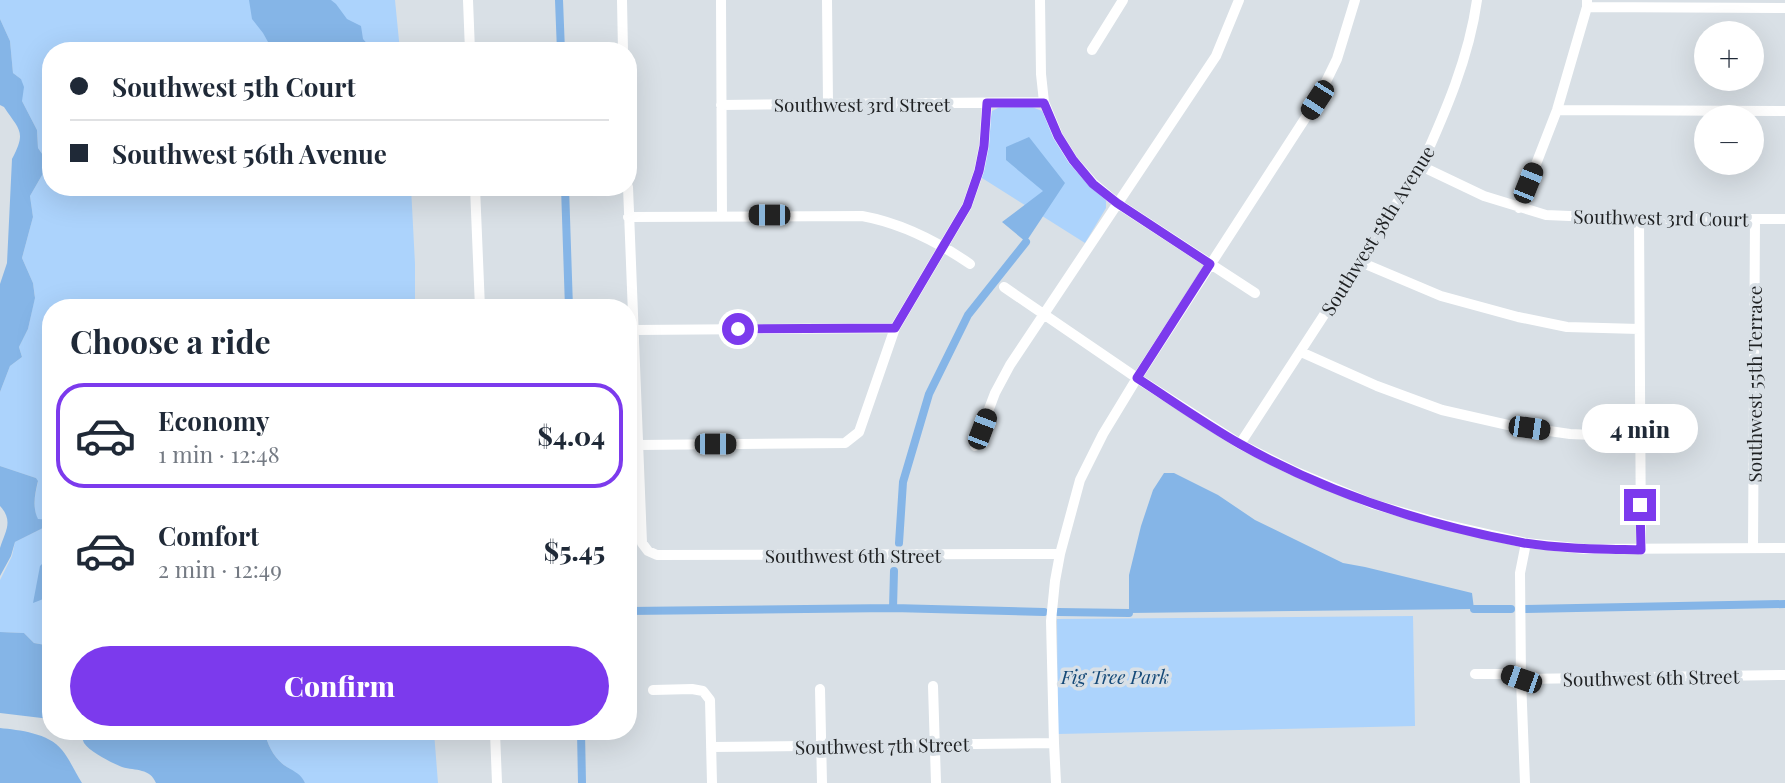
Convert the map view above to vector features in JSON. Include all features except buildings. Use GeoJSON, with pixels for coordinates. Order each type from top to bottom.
{"type":"FeatureCollection","features":[{"type":"Feature","properties":{"kind":"street"},"geometry":{"type":"LineString","coordinates":[[468,0],[470,42]]}},
{"type":"Feature","properties":{"kind":"street"},"geometry":{"type":"LineString","coordinates":[[622,0],[623,42]]}},
{"type":"Feature","properties":{"kind":"street"},"geometry":{"type":"LineString","coordinates":[[721,0],[722,216]]}},
{"type":"Feature","properties":{"kind":"street"},"geometry":{"type":"LineString","coordinates":[[827,0],[828,103]]}},
{"type":"Feature","properties":{"kind":"street"},"geometry":{"type":"LineString","coordinates":[[1040,0],[1044,103],[1058,136],[1073,160],[1093,184],[1117,203],[1255,293]]}},
{"type":"Feature","properties":{"kind":"street"},"geometry":{"type":"LineString","coordinates":[[1092,50],[1123,0]]}},
{"type":"Feature","properties":{"kind":"street"},"geometry":{"type":"LineString","coordinates":[[975,446],[995,393],[1010,365],[1216,56],[1239,0]]}},
{"type":"Feature","properties":{"kind":"street"},"geometry":{"type":"LineString","coordinates":[[1056,783],[1051,621],[1060,554],[1080,480],[1137,378],[1317,100],[1337,59],[1355,0]]}},
{"type":"Feature","properties":{"kind":"street","name":"Southwest 58th Avenue"},"geometry":{"type":"LineString","coordinates":[[1240,444],[1421,166],[1443,116],[1462,61],[1477,0]]}},
{"type":"Feature","properties":{"kind":"street"},"geometry":{"type":"LineString","coordinates":[[1519,208],[1557,110],[1587,3],[1785,8]]}},
{"type":"Feature","properties":{"kind":"street"},"geometry":{"type":"LineString","coordinates":[[637,422],[638,445],[845,443],[852,439],[859,432],[895,328],[967,206],[984,146],[987,103]]}},
{"type":"Feature","properties":{"kind":"street","name":"Southwest 3rd Street"},"geometry":{"type":"LineString","coordinates":[[721,105],[1044,103]]}},
{"type":"Feature","properties":{"kind":"street"},"geometry":{"type":"LineString","coordinates":[[1557,110],[1785,111]]}},
{"type":"Feature","properties":{"kind":"street","name":"Southwest 3rd Court"},"geometry":{"type":"LineString","coordinates":[[1421,166],[1484,196],[1546,215],[1639,219],[1785,219]]}},
{"type":"Feature","properties":{"kind":"street"},"geometry":{"type":"LineString","coordinates":[[475,196],[480,299]]}},
{"type":"Feature","properties":{"kind":"street"},"geometry":{"type":"LineString","coordinates":[[628,196],[632,299]]}},
{"type":"Feature","properties":{"kind":"street"},"geometry":{"type":"LineString","coordinates":[[628,217],[862,216],[883,220],[944,246],[970,264]]}},
{"type":"Feature","properties":{"kind":"street"},"geometry":{"type":"LineString","coordinates":[[1639,219],[1641,550]]}},
{"type":"Feature","properties":{"kind":"street","name":"Southwest 55th Terrace"},"geometry":{"type":"LineString","coordinates":[[1753,548],[1755,219]]}},
{"type":"Feature","properties":{"kind":"street"},"geometry":{"type":"LineString","coordinates":[[1358,261],[1441,296],[1518,317],[1567,327],[1639,329]]}},
{"type":"Feature","properties":{"kind":"street"},"geometry":{"type":"LineString","coordinates":[[1004,287],[1240,444],[1292,470],[1374,504],[1447,525],[1526,543],[1585,549],[1785,548]]}},
{"type":"Feature","properties":{"kind":"street"},"geometry":{"type":"LineString","coordinates":[[637,330],[895,328]]}},
{"type":"Feature","properties":{"kind":"street"},"geometry":{"type":"LineString","coordinates":[[1301,352],[1377,386],[1443,410],[1508,425],[1570,434],[1640,437]]}},
{"type":"Feature","properties":{"kind":"street","name":"Southwest 6th Street"},"geometry":{"type":"LineString","coordinates":[[638,445],[642,543],[648,551],[657,555],[1060,554]]}},
{"type":"Feature","properties":{"kind":"street"},"geometry":{"type":"LineString","coordinates":[[1525,783],[1520,573],[1526,543]]}},
{"type":"Feature","properties":{"kind":"street","name":"Southwest 6th Street"},"geometry":{"type":"LineString","coordinates":[[1475,674],[1507,674],[1521,679],[1785,676]]}},
{"type":"Feature","properties":{"kind":"street"},"geometry":{"type":"LineString","coordinates":[[933,686],[936,783]]}},
{"type":"Feature","properties":{"kind":"street"},"geometry":{"type":"LineString","coordinates":[[653,690],[692,689],[703,691],[710,700],[712,783]]}},
{"type":"Feature","properties":{"kind":"street"},"geometry":{"type":"LineString","coordinates":[[820,689],[822,783]]}},
{"type":"Feature","properties":{"kind":"street"},"geometry":{"type":"LineString","coordinates":[[495,740],[497,783]]}},
{"type":"Feature","properties":{"kind":"street","name":"Southwest 7th Street"},"geometry":{"type":"LineString","coordinates":[[711,747],[1054,743]]}},
{"type":"Feature","properties":{"kind":"green space"},"geometry":{"type":"Polygon","coordinates":[[[0,0],[395,0],[399,42],[42,42],[42,154],[38,148],[37,130],[22,101],[21,79],[13,73],[10,41],[0,19],[0,0]]]}},
{"type":"Feature","properties":{"kind":"green space"},"geometry":{"type":"Polygon","coordinates":[[[1000,107],[1032,107],[1042,111],[1106,201],[1106,208],[1085,243],[982,178],[992,111],[1000,107]]]}},
{"type":"Feature","properties":{"kind":"green space"},"geometry":{"type":"Polygon","coordinates":[[[42,175],[42,196],[411,196],[415,299],[42,299],[42,520],[38,520],[35,510],[38,482],[36,478],[0,466],[0,392],[10,366],[22,357],[19,347],[28,329],[35,297],[33,283],[22,258],[33,217],[30,196],[42,175]]]}},
{"type":"Feature","properties":{"kind":"green space"},"geometry":{"type":"Polygon","coordinates":[[[42,528],[42,644],[34,643],[24,633],[0,632],[0,580],[12,556],[15,542],[42,528]]]}},
{"type":"Feature","properties":{"kind":"green space","name":"Fig Tree Park"},"geometry":{"type":"Polygon","coordinates":[[[1413,616],[1415,726],[1058,734],[1057,619],[1413,616]]]}},
{"type":"Feature","properties":{"kind":"green space"},"geometry":{"type":"Polygon","coordinates":[[[268,740],[435,740],[438,783],[305,783],[275,756],[268,740]]]}},
{"type":"Feature","properties":{"kind":"shaded area"},"geometry":{"type":"Polygon","coordinates":[[[249,0],[331,0],[347,19],[361,26],[366,42],[268,42],[252,19],[249,0]]]}},
{"type":"Feature","properties":{"kind":"shaded area"},"geometry":{"type":"Polygon","coordinates":[[[0,19],[10,41],[13,73],[21,79],[24,87],[22,101],[37,130],[38,148],[42,154],[42,175],[30,196],[33,217],[22,258],[33,283],[35,298],[28,329],[19,347],[22,357],[10,366],[0,392],[0,284],[7,263],[12,159],[20,136],[17,126],[0,105],[0,19]]]}},
{"type":"Feature","properties":{"kind":"shaded area"},"geometry":{"type":"Polygon","coordinates":[[[1029,137],[1065,183],[1026,242],[1002,222],[1043,191],[1006,160],[1006,147],[1029,137]]]}},
{"type":"Feature","properties":{"kind":"shaded area"},"geometry":{"type":"Polygon","coordinates":[[[0,466],[36,478],[35,510],[38,519],[42,519],[42,528],[15,542],[0,576],[0,548],[6,532],[7,517],[0,506],[0,466]]]}},
{"type":"Feature","properties":{"kind":"shaded area"},"geometry":{"type":"Polygon","coordinates":[[[1164,473],[1174,473],[1218,495],[1255,520],[1343,563],[1472,593],[1474,609],[1129,613],[1129,575],[1141,526],[1153,490],[1164,473]]]}},
{"type":"Feature","properties":{"kind":"shaded area"},"geometry":{"type":"Polygon","coordinates":[[[42,564],[42,600],[33,603],[42,564]]]}},
{"type":"Feature","properties":{"kind":"shaded area"},"geometry":{"type":"Polygon","coordinates":[[[0,632],[24,633],[34,643],[42,644],[42,718],[0,713],[0,632]]]}},
{"type":"Feature","properties":{"kind":"shaded area"},"geometry":{"type":"Polygon","coordinates":[[[0,728],[33,733],[42,737],[42,740],[50,740],[56,744],[68,758],[82,783],[0,783],[0,728]]]}},
{"type":"Feature","properties":{"kind":"shaded area"},"geometry":{"type":"Polygon","coordinates":[[[82,740],[268,740],[275,756],[300,775],[305,783],[156,783],[146,772],[122,767],[107,760],[82,740]]]}},
{"type":"Feature","properties":{"kind":"waterway"},"geometry":{"type":"LineString","coordinates":[[559,0],[561,42]]}},
{"type":"Feature","properties":{"kind":"waterway"},"geometry":{"type":"LineString","coordinates":[[565,196],[569,299]]}},
{"type":"Feature","properties":{"kind":"waterway"},"geometry":{"type":"LineString","coordinates":[[899,543],[903,482],[929,394],[968,315],[1026,242]]}},
{"type":"Feature","properties":{"kind":"waterway"},"geometry":{"type":"LineString","coordinates":[[893,608],[894,571]]}},
{"type":"Feature","properties":{"kind":"waterway"},"geometry":{"type":"LineString","coordinates":[[1526,609],[1785,604]]}},
{"type":"Feature","properties":{"kind":"waterway"},"geometry":{"type":"LineString","coordinates":[[637,611],[893,608],[1044,612]]}},
{"type":"Feature","properties":{"kind":"waterway"},"geometry":{"type":"LineString","coordinates":[[1474,609],[1511,609]]}},
{"type":"Feature","properties":{"kind":"waterway"},"geometry":{"type":"LineString","coordinates":[[1058,612],[1129,613]]}},
{"type":"Feature","properties":{"kind":"waterway"},"geometry":{"type":"LineString","coordinates":[[581,740],[582,783]]}},
{"type":"Feature","properties":{"kind":"route"},"geometry":{"type":"LineString","coordinates":[[738,329],[895,328],[967,206],[984,146],[987,103],[1044,103],[1058,136],[1093,184],[1117,203],[1210,264],[1137,378],[1240,444],[1292,470],[1374,504],[1447,525],[1526,543],[1585,549],[1641,550],[1640,505]]}}]}
